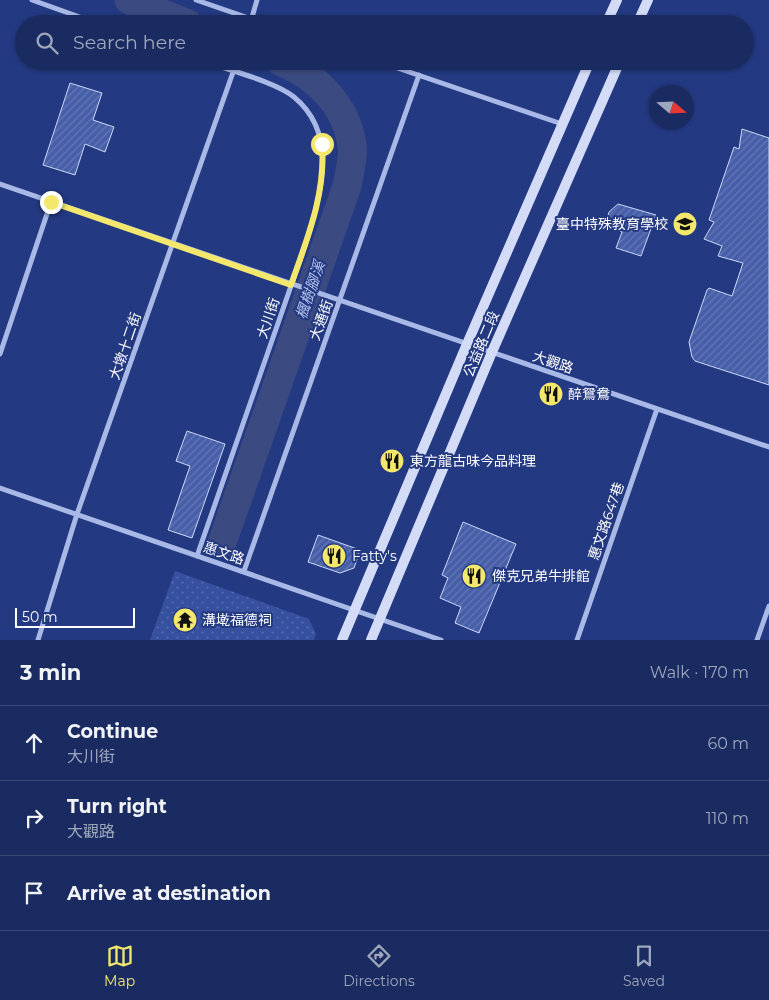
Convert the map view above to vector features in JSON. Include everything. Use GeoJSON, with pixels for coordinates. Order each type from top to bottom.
{"type":"FeatureCollection","features":[{"type":"Feature","properties":{"kind":"main road"},"geometry":{"type":"LineString","coordinates":[[610,15],[617,0]]}},
{"type":"Feature","properties":{"kind":"main road"},"geometry":{"type":"LineString","coordinates":[[641,15],[648,0]]}},
{"type":"Feature","properties":{"kind":"main road","name":"公益路二段"},"geometry":{"type":"LineString","coordinates":[[342,640],[466,344],[586,70]]}},
{"type":"Feature","properties":{"kind":"main road","name":"公益路二段"},"geometry":{"type":"LineString","coordinates":[[371,640],[492,352],[616,70]]}},
{"type":"Feature","properties":{"kind":"street"},"geometry":{"type":"LineString","coordinates":[[32,0],[73,15]]}},
{"type":"Feature","properties":{"kind":"street"},"geometry":{"type":"LineString","coordinates":[[196,0],[235,15]]}},
{"type":"Feature","properties":{"kind":"street"},"geometry":{"type":"LineString","coordinates":[[252,15],[257,0]]}},
{"type":"Feature","properties":{"kind":"street","name":"大川街"},"geometry":{"type":"LineString","coordinates":[[197,556],[291,285],[320,194],[324,163],[322,144],[315,123],[293,96],[280,88],[228,70]]}},
{"type":"Feature","properties":{"kind":"street"},"geometry":{"type":"LineString","coordinates":[[402,70],[562,124]]}},
{"type":"Feature","properties":{"kind":"street","name":"大墩十二街"},"geometry":{"type":"LineString","coordinates":[[38,640],[77,514],[233,72]]}},
{"type":"Feature","properties":{"kind":"street","name":"大通街"},"geometry":{"type":"LineString","coordinates":[[244,571],[419,76]]}},
{"type":"Feature","properties":{"kind":"street"},"geometry":{"type":"LineString","coordinates":[[0,184],[291,285]]}},
{"type":"Feature","properties":{"kind":"street"},"geometry":{"type":"LineString","coordinates":[[0,354],[51,202]]}},
{"type":"Feature","properties":{"kind":"street","name":"大觀路"},"geometry":{"type":"LineString","coordinates":[[291,285],[769,448]]}},
{"type":"Feature","properties":{"kind":"street","name":"惠文路647巷"},"geometry":{"type":"LineString","coordinates":[[577,640],[657,409]]}},
{"type":"Feature","properties":{"kind":"street","name":"惠文路"},"geometry":{"type":"LineString","coordinates":[[0,488],[441,640]]}},
{"type":"Feature","properties":{"kind":"street"},"geometry":{"type":"LineString","coordinates":[[757,640],[769,606]]}},
{"type":"Feature","properties":{"kind":"shaded area"},"geometry":{"type":"Polygon","coordinates":[[[175,571],[309,619],[316,634],[314,640],[150,640],[175,571]]]}},
{"type":"Feature","properties":{"kind":"building"},"geometry":{"type":"Polygon","coordinates":[[[70,83],[102,93],[93,120],[114,127],[105,152],[85,144],[75,175],[43,165],[70,83]]]}},
{"type":"Feature","properties":{"kind":"building"},"geometry":{"type":"Polygon","coordinates":[[[742,129],[769,138],[769,385],[695,361],[692,357],[689,342],[707,290],[709,288],[732,296],[743,263],[718,256],[722,246],[704,239],[714,222],[709,220],[734,147],[739,149],[742,129]]]}},
{"type":"Feature","properties":{"kind":"building"},"geometry":{"type":"Polygon","coordinates":[[[618,204],[656,215],[641,256],[616,248],[622,232],[605,226],[609,212],[618,204]]]}},
{"type":"Feature","properties":{"kind":"building"},"geometry":{"type":"Polygon","coordinates":[[[187,431],[225,444],[192,538],[168,530],[190,466],[176,461],[187,431]]]}},
{"type":"Feature","properties":{"kind":"building","name":"傑克兄弟牛排館"},"geometry":{"type":"Polygon","coordinates":[[[463,522],[516,544],[479,633],[455,623],[461,607],[440,598],[448,578],[442,575],[463,522]]]}},
{"type":"Feature","properties":{"kind":"building","name":"Fatty's"},"geometry":{"type":"Polygon","coordinates":[[[318,535],[360,550],[354,568],[340,573],[308,562],[318,535]]]}},
{"type":"Feature","properties":{"kind":"waterway","name":"楓樹腳溪"},"geometry":{"type":"LineString","coordinates":[[129,0],[166,15]]}},
{"type":"Feature","properties":{"kind":"waterway","name":"楓樹腳溪"},"geometry":{"type":"LineString","coordinates":[[222,543],[347,186],[352,160],[349,130],[336,104],[317,83],[298,70]]}},
{"type":"Feature","properties":{"kind":"place","name":"臺中特殊教育學校"},"geometry":{"type":"Point","coordinates":[685,224]}},
{"type":"Feature","properties":{"kind":"place","name":"醉鴛鴦"},"geometry":{"type":"Point","coordinates":[551,394]}},
{"type":"Feature","properties":{"kind":"place","name":"東方龍古味今品料理"},"geometry":{"type":"Point","coordinates":[392,461]}},
{"type":"Feature","properties":{"kind":"place","name":"Fatty's"},"geometry":{"type":"Point","coordinates":[334,556]}},
{"type":"Feature","properties":{"kind":"place","name":"傑克兄弟牛排館"},"geometry":{"type":"Point","coordinates":[474,576]}},
{"type":"Feature","properties":{"kind":"place","name":"溝墘福德祠"},"geometry":{"type":"Point","coordinates":[185,620]}},
{"type":"Feature","properties":{"kind":"route"},"geometry":{"type":"LineString","coordinates":[[51,202],[291,285],[307,240],[320,194],[324,163],[322,144]]}}]}
